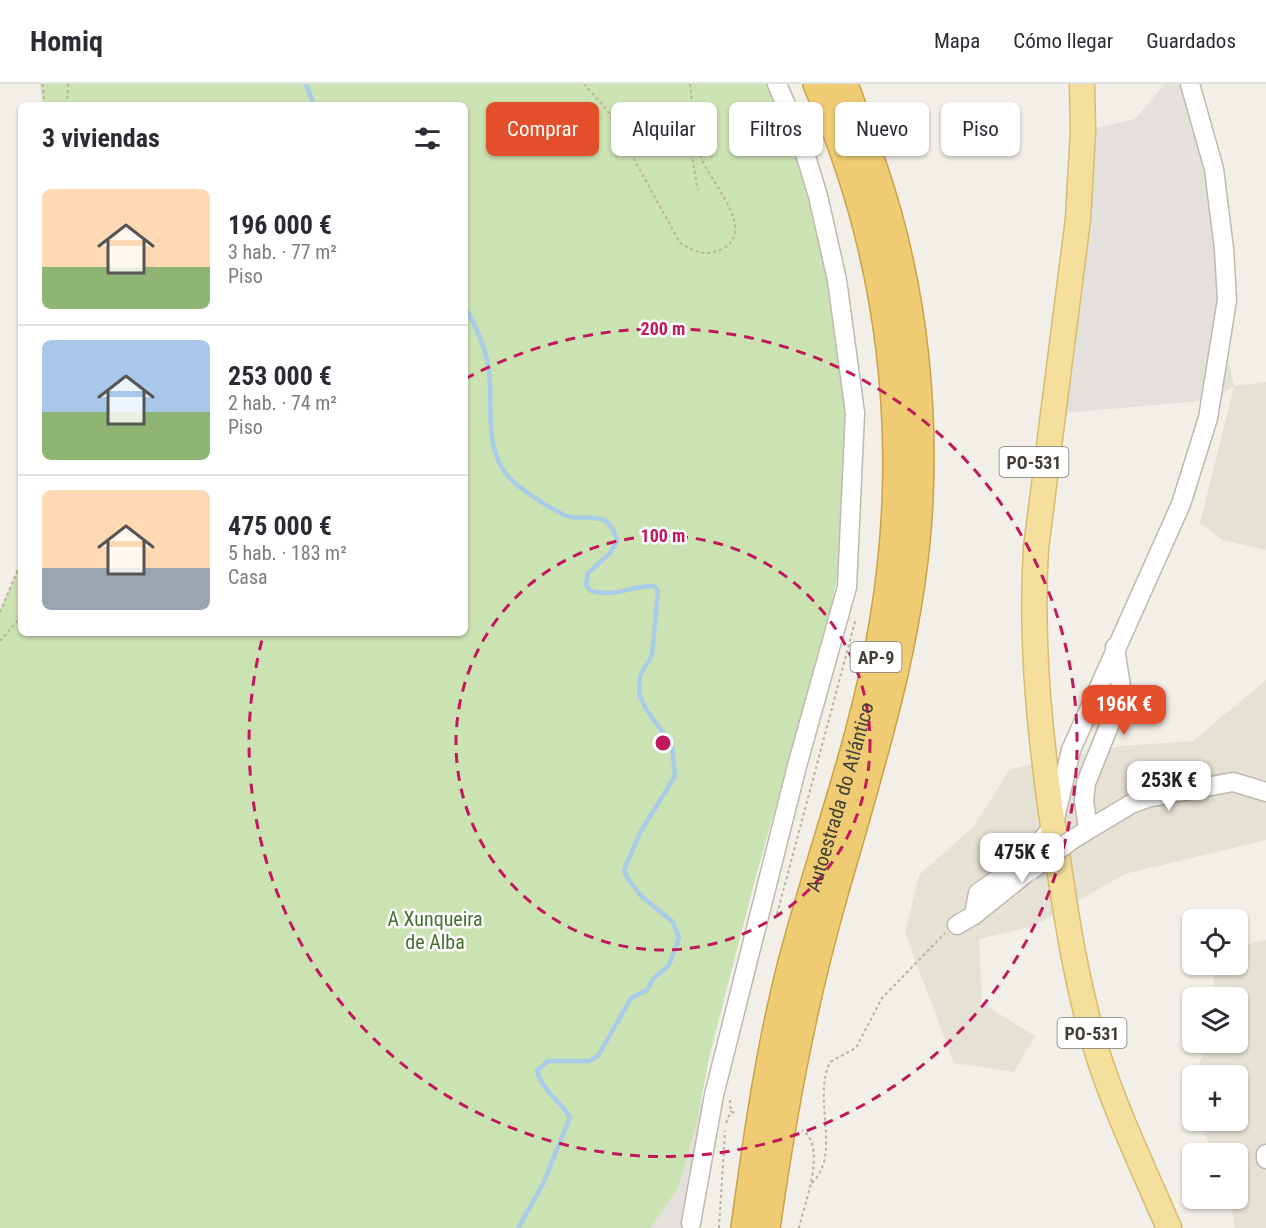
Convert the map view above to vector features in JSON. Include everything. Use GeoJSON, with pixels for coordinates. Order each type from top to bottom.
{"type":"FeatureCollection","features":[{"type":"Feature","properties":{"kind":"highway","name":"Autoestrada do Atlántico"},"geometry":{"type":"LineString","coordinates":[[745,1228],[764,1098],[789,980],[861,722],[884,621],[896,525],[897,403],[891,339],[863,211],[817,84]]}},
{"type":"Feature","properties":{"kind":"highway","name":"Autoestrada do Atlántico"},"geometry":{"type":"LineString","coordinates":[[766,1228],[778,1141],[798,1032],[888,704],[914,563],[919,499],[918,401],[905,288],[877,176],[844,84]]}},
{"type":"Feature","properties":{"kind":"main road","name":"PO-531"},"geometry":{"type":"LineString","coordinates":[[1071,84],[1072,139],[1066,231],[1028,511],[1022,625],[1026,689],[1064,834],[1054,921],[1079,1036],[1098,1091],[1154,1228]]}},
{"type":"Feature","properties":{"kind":"main road","name":"PO-531"},"geometry":{"type":"LineString","coordinates":[[1082,84],[1083,131],[1078,219],[1042,489],[1033,596],[1038,707],[1064,834],[1081,996],[1099,1058],[1169,1228]]}},
{"type":"Feature","properties":{"kind":"street"},"geometry":{"type":"LineString","coordinates":[[691,1223],[714,1095],[797,766],[847,587],[855,413],[837,280],[818,196],[801,140],[777,84]]}},
{"type":"Feature","properties":{"kind":"street"},"geometry":{"type":"LineString","coordinates":[[1064,834],[1071,750],[1115,647],[1181,504],[1208,418],[1223,336],[1227,300],[1223,228],[1214,169],[1190,84]]}},
{"type":"Feature","properties":{"kind":"street"},"geometry":{"type":"LineString","coordinates":[[957,925],[974,915],[1030,871],[1064,834],[1084,801],[1086,783],[1111,721],[1121,687],[1115,647]]}},
{"type":"Feature","properties":{"kind":"street"},"geometry":{"type":"LineString","coordinates":[[974,915],[978,893],[1064,834],[1131,804],[1147,798],[1233,782],[1266,792]]}},
{"type":"Feature","properties":{"kind":"street"},"geometry":{"type":"LineString","coordinates":[[1266,1154],[1266,1159]]}},
{"type":"Feature","properties":{"kind":"path"},"geometry":{"type":"LineString","coordinates":[[43,84],[44,102]]}},
{"type":"Feature","properties":{"kind":"path"},"geometry":{"type":"LineString","coordinates":[[67,102],[68,84]]}},
{"type":"Feature","properties":{"kind":"path"},"geometry":{"type":"LineString","coordinates":[[584,84],[611,117]]}},
{"type":"Feature","properties":{"kind":"path"},"geometry":{"type":"LineString","coordinates":[[690,84],[692,102]]}},
{"type":"Feature","properties":{"kind":"path"},"geometry":{"type":"LineString","coordinates":[[632,156],[680,243],[696,253],[710,255],[726,247],[736,232],[735,219],[701,156]]}},
{"type":"Feature","properties":{"kind":"path"},"geometry":{"type":"LineString","coordinates":[[692,156],[698,190]]}},
{"type":"Feature","properties":{"kind":"path"},"geometry":{"type":"LineString","coordinates":[[0,612],[18,569]]}},
{"type":"Feature","properties":{"kind":"path"},"geometry":{"type":"LineString","coordinates":[[775,923],[854,629],[855,608],[847,587]]}},
{"type":"Feature","properties":{"kind":"path"},"geometry":{"type":"LineString","coordinates":[[0,642],[18,621]]}},
{"type":"Feature","properties":{"kind":"path"},"geometry":{"type":"LineString","coordinates":[[812,1183],[822,1171],[826,1152],[823,1083],[830,1062],[856,1048],[882,998],[928,947],[957,925]]}},
{"type":"Feature","properties":{"kind":"path"},"geometry":{"type":"LineString","coordinates":[[719,1228],[725,1125],[731,1111],[733,1090]]}},
{"type":"Feature","properties":{"kind":"path"},"geometry":{"type":"LineString","coordinates":[[731,1111],[737,1115]]}},
{"type":"Feature","properties":{"kind":"path"},"geometry":{"type":"LineString","coordinates":[[797,1126],[807,1133],[813,1145],[812,1183],[799,1228]]}},
{"type":"Feature","properties":{"kind":"shaded area"},"geometry":{"type":"Polygon","coordinates":[[[1165,84],[1190,84],[1211,160],[1223,336],[1234,386],[1212,400],[1053,414],[1083,131],[1135,119],[1165,84]]]}},
{"type":"Feature","properties":{"kind":"shaded area"},"geometry":{"type":"Polygon","coordinates":[[[1266,382],[1266,550],[1222,540],[1200,523],[1234,386],[1266,382]]]}},
{"type":"Feature","properties":{"kind":"shaded area"},"geometry":{"type":"Polygon","coordinates":[[[1266,680],[1266,840],[1125,874],[1034,926],[979,939],[982,1003],[1035,1036],[1014,1072],[954,1063],[905,933],[919,875],[974,826],[1010,769],[1121,746],[1193,741],[1266,680]]]}},
{"type":"Feature","properties":{"kind":"shaded area"},"geometry":{"type":"Polygon","coordinates":[[[1266,940],[1266,1228],[1235,1228],[1232,1209],[1248,1209],[1248,1143],[1209,1143],[1203,1131],[1248,1131],[1248,1065],[1199,1065],[1204,1053],[1248,1053],[1248,987],[1213,987],[1214,975],[1248,975],[1248,944],[1266,940]]]}},
{"type":"Feature","properties":{"kind":"shaded area"},"geometry":{"type":"Polygon","coordinates":[[[714,1095],[691,1228],[617,1228],[676,1110],[714,1095]]]}},
{"type":"Feature","properties":{"kind":"green space","name":"A Xunqueira de Alba"},"geometry":{"type":"Polygon","coordinates":[[[40,84],[771,84],[779,102],[729,102],[729,156],[799,156],[824,246],[847,418],[838,570],[830,616],[757,872],[709,1058],[697,1121],[678,1188],[650,1228],[0,1228],[0,610],[18,570],[18,636],[468,636],[468,102],[43,102],[40,84]]]}},
{"type":"Feature","properties":{"kind":"waterway"},"geometry":{"type":"LineString","coordinates":[[306,84],[313,102]]}},
{"type":"Feature","properties":{"kind":"waterway"},"geometry":{"type":"LineString","coordinates":[[468,313],[486,354],[490,384],[492,437],[499,462],[506,474],[527,492],[556,511],[571,517],[600,518],[610,525],[617,541],[610,553],[588,573],[586,585],[591,591],[609,593],[646,586],[654,586],[658,591],[652,655],[640,676],[639,694],[646,709],[672,745],[675,776],[641,831],[624,870],[641,896],[673,922],[679,938],[669,965],[653,979],[647,990],[631,998],[598,1056],[589,1061],[548,1061],[537,1071],[547,1089],[570,1117],[543,1184],[518,1228]]}}]}
